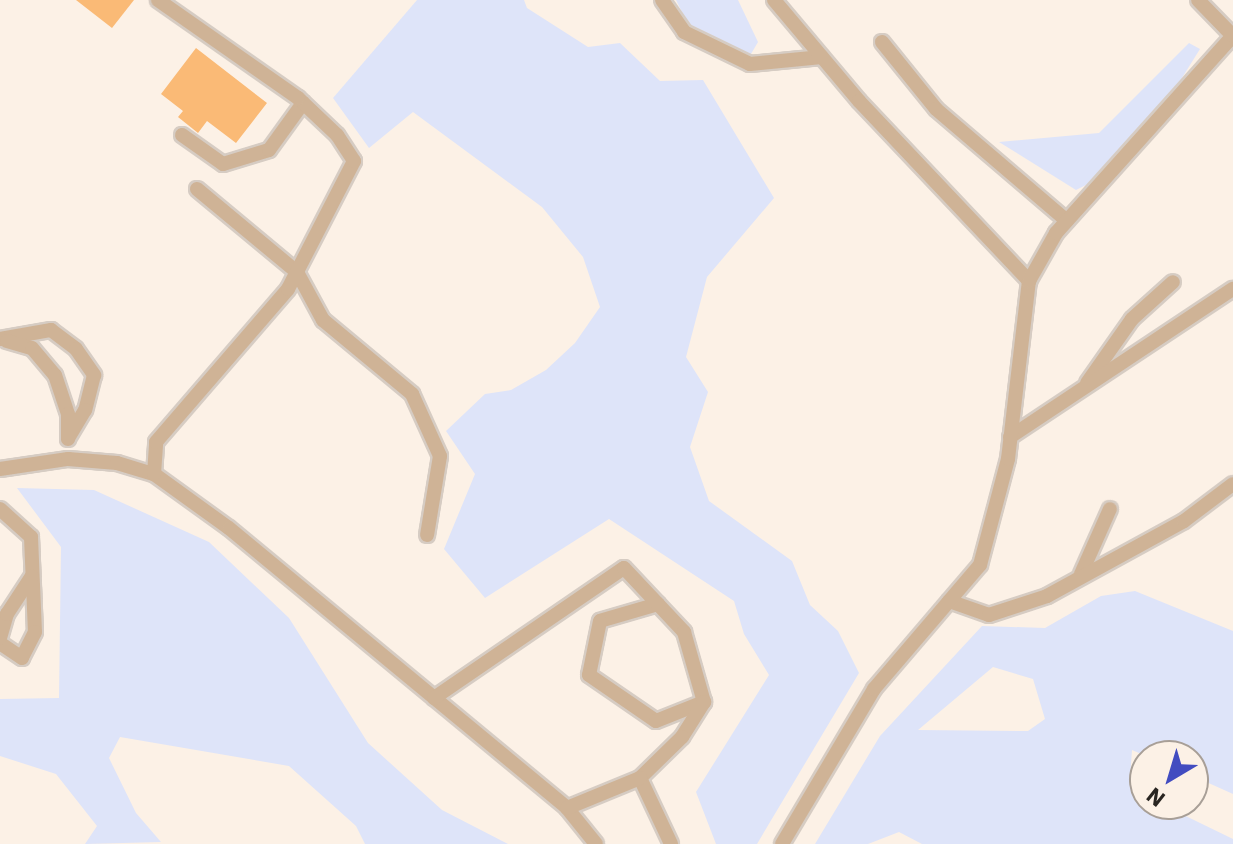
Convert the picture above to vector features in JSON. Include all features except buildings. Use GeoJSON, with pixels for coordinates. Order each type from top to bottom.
{"type":"FeatureCollection","features":[{"type":"Feature","properties":{"kind":"lane"},"geometry":{"type":"LineString","coordinates":[[154,474],[156,442],[297,272],[354,161],[337,135],[303,103],[158,0]]}},
{"type":"Feature","properties":{"kind":"lane"},"geometry":{"type":"LineString","coordinates":[[662,0],[684,32],[750,64],[822,57]]}},
{"type":"Feature","properties":{"kind":"lane"},"geometry":{"type":"LineString","coordinates":[[774,0],[822,57],[1029,281]]}},
{"type":"Feature","properties":{"kind":"lane"},"geometry":{"type":"LineString","coordinates":[[782,844],[874,689],[980,565],[1010,437],[1029,281],[1067,221],[1233,36],[1198,0]]}},
{"type":"Feature","properties":{"kind":"lane"},"geometry":{"type":"LineString","coordinates":[[882,42],[936,109],[1067,221]]}},
{"type":"Feature","properties":{"kind":"lane"},"geometry":{"type":"LineString","coordinates":[[182,135],[223,164],[269,150],[303,103]]}},
{"type":"Feature","properties":{"kind":"lane"},"geometry":{"type":"LineString","coordinates":[[197,189],[297,272],[323,320],[412,394],[440,456],[427,535]]}},
{"type":"Feature","properties":{"kind":"lane"},"geometry":{"type":"LineString","coordinates":[[1082,390],[1132,319],[1173,282]]}},
{"type":"Feature","properties":{"kind":"lane"},"geometry":{"type":"LineString","coordinates":[[1010,437],[1233,289]]}},
{"type":"Feature","properties":{"kind":"lane"},"geometry":{"type":"LineString","coordinates":[[0,340],[51,330],[76,349],[94,375],[85,410],[68,438]]}},
{"type":"Feature","properties":{"kind":"lane"},"geometry":{"type":"LineString","coordinates":[[0,340],[32,348],[55,375],[68,414],[68,459]]}},
{"type":"Feature","properties":{"kind":"lane"},"geometry":{"type":"LineString","coordinates":[[0,469],[68,459],[117,463],[154,474],[229,528],[567,808],[596,844]]}},
{"type":"Feature","properties":{"kind":"lane"},"geometry":{"type":"LineString","coordinates":[[949,601],[989,615],[1047,596],[1081,574],[1184,521],[1233,484]]}},
{"type":"Feature","properties":{"kind":"lane"},"geometry":{"type":"LineString","coordinates":[[0,509],[31,537],[33,576],[35,632],[22,658],[0,641],[7,614],[33,576]]}},
{"type":"Feature","properties":{"kind":"lane"},"geometry":{"type":"LineString","coordinates":[[1081,574],[1110,509]]}},
{"type":"Feature","properties":{"kind":"lane"},"geometry":{"type":"LineString","coordinates":[[434,698],[624,568],[684,632],[704,702],[682,737],[640,778],[567,808]]}},
{"type":"Feature","properties":{"kind":"lane"},"geometry":{"type":"LineString","coordinates":[[658,604],[600,621],[589,675],[656,721],[704,702]]}},
{"type":"Feature","properties":{"kind":"lane"},"geometry":{"type":"LineString","coordinates":[[640,778],[671,844]]}},
{"type":"Feature","properties":{"kind":"shaded area"},"geometry":{"type":"Polygon","coordinates":[[[417,0],[524,0],[527,8],[588,47],[620,43],[660,81],[703,80],[774,198],[707,277],[686,357],[708,392],[690,447],[709,501],[792,561],[810,605],[838,631],[859,673],[757,844],[716,844],[696,792],[769,675],[744,634],[734,601],[609,519],[485,598],[444,549],[475,474],[446,431],[485,394],[511,390],[546,370],[575,343],[600,307],[583,257],[542,207],[413,112],[369,148],[333,98],[417,0]]]}},
{"type":"Feature","properties":{"kind":"shaded area"},"geometry":{"type":"Polygon","coordinates":[[[676,0],[738,0],[758,42],[751,54],[690,29],[676,0]]]}},
{"type":"Feature","properties":{"kind":"shaded area"},"geometry":{"type":"Polygon","coordinates":[[[1189,43],[1200,49],[1170,97],[1090,183],[1076,190],[999,142],[1099,133],[1189,43]]]}},
{"type":"Feature","properties":{"kind":"shaded area"},"geometry":{"type":"Polygon","coordinates":[[[17,488],[94,490],[209,542],[289,618],[368,743],[442,810],[508,844],[365,844],[356,826],[289,766],[120,737],[109,758],[136,813],[161,842],[85,844],[97,826],[56,774],[0,756],[0,699],[59,698],[61,547],[17,488]]]}},
{"type":"Feature","properties":{"kind":"shaded area"},"geometry":{"type":"Polygon","coordinates":[[[1135,591],[1233,631],[1233,794],[1209,783],[1209,740],[1129,740],[1129,820],[1194,820],[1233,839],[1233,844],[922,844],[899,832],[868,844],[815,844],[880,736],[982,626],[1045,628],[1101,596],[1135,591]],[[993,667],[918,730],[1028,731],[1045,719],[1033,679],[993,667]]]}}]}
